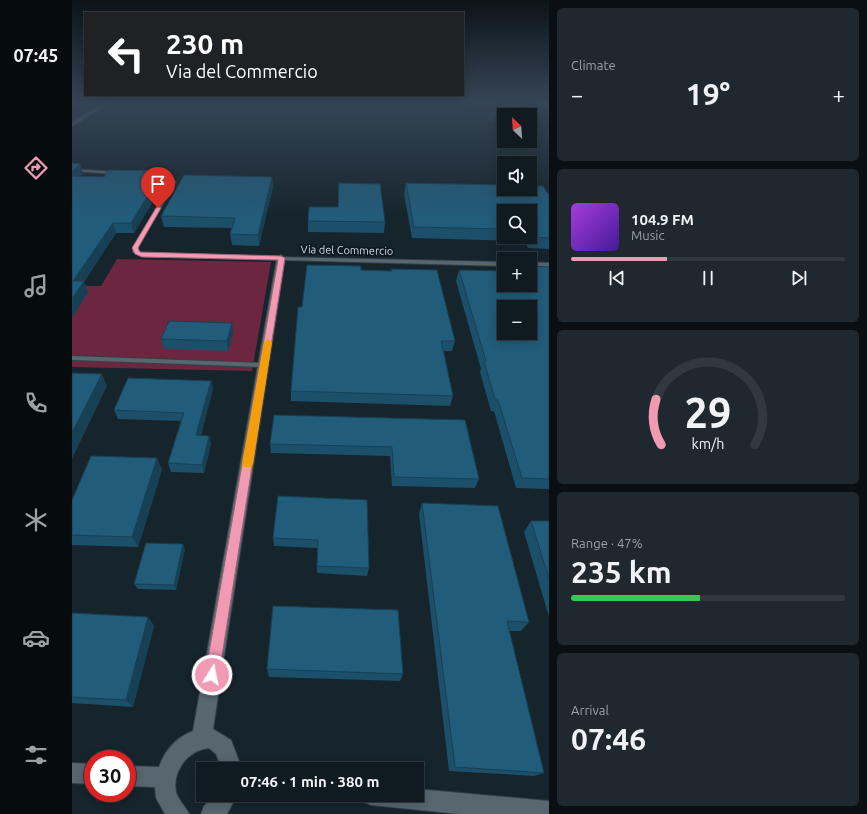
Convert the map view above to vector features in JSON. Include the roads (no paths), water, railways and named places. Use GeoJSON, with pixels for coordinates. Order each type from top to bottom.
{"type":"FeatureCollection","features":[{"type":"Feature","properties":{"kind":"street"},"geometry":{"type":"LineString","coordinates":[[202,737],[281,258]]}},
{"type":"Feature","properties":{"kind":"street"},"geometry":{"type":"LineString","coordinates":[[178,814],[173,810],[168,800],[166,777],[169,765],[175,754],[183,746],[192,740],[202,737],[211,738],[219,742],[226,749],[231,762]]}},
{"type":"Feature","properties":{"kind":"street"},"geometry":{"type":"LineString","coordinates":[[72,773],[84,774]]}},
{"type":"Feature","properties":{"kind":"street"},"geometry":{"type":"LineString","coordinates":[[136,776],[166,777]]}},
{"type":"Feature","properties":{"kind":"street"},"geometry":{"type":"LineString","coordinates":[[424,800],[549,812]]}},
{"type":"Feature","properties":{"kind":"street"},"geometry":{"type":"LineString","coordinates":[[212,814],[223,802]]}},
{"type":"Feature","properties":{"kind":"lane"},"geometry":{"type":"LineString","coordinates":[[72,170],[124,173]]}},
{"type":"Feature","properties":{"kind":"lane","name":"Via del Commercio"},"geometry":{"type":"LineString","coordinates":[[153,176],[168,177],[174,182],[135,248],[138,253],[142,255],[497,264]]}},
{"type":"Feature","properties":{"kind":"lane"},"geometry":{"type":"LineString","coordinates":[[537,264],[549,265]]}},
{"type":"Feature","properties":{"kind":"lane"},"geometry":{"type":"LineString","coordinates":[[72,358],[264,365]]}}]}
